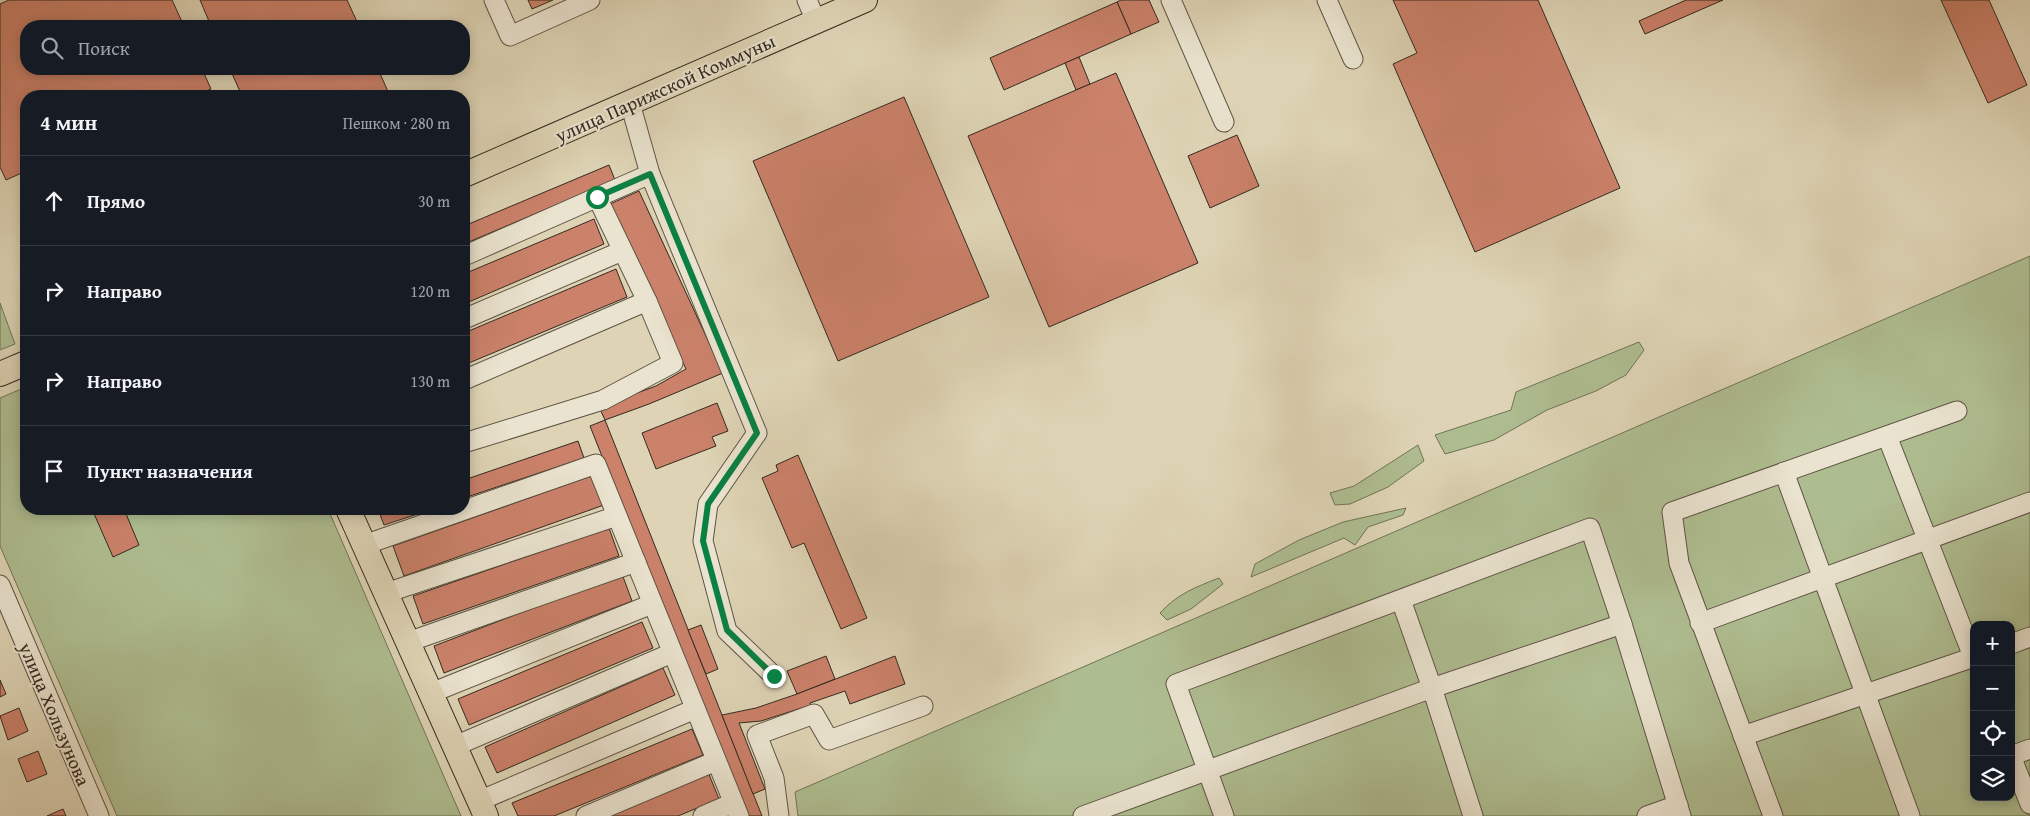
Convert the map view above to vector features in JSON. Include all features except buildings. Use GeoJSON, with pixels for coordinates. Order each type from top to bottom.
{"type":"FeatureCollection","features":[{"type":"Feature","properties":{"kind":"main road","name":"улица Парижской Коммуны"},"geometry":{"type":"LineString","coordinates":[[470,172],[865,0]]}},
{"type":"Feature","properties":{"kind":"main road"},"geometry":{"type":"LineString","coordinates":[[0,374],[20,366]]}},
{"type":"Feature","properties":{"kind":"main road"},"geometry":{"type":"LineString","coordinates":[[353,515],[364,545],[483,808]]}},
{"type":"Feature","properties":{"kind":"street"},"geometry":{"type":"LineString","coordinates":[[494,0],[510,36],[590,0]]}},
{"type":"Feature","properties":{"kind":"street"},"geometry":{"type":"LineString","coordinates":[[807,0],[816,22]]}},
{"type":"Feature","properties":{"kind":"street"},"geometry":{"type":"LineString","coordinates":[[1171,0],[1224,122]]}},
{"type":"Feature","properties":{"kind":"street"},"geometry":{"type":"LineString","coordinates":[[1326,0],[1353,59]]}},
{"type":"Feature","properties":{"kind":"street"},"geometry":{"type":"LineString","coordinates":[[630,103],[650,174],[757,433],[708,504],[703,541],[727,630],[774,676]]}},
{"type":"Feature","properties":{"kind":"street"},"geometry":{"type":"LineString","coordinates":[[470,253],[650,174]]}},
{"type":"Feature","properties":{"kind":"street"},"geometry":{"type":"LineString","coordinates":[[470,441],[603,400],[673,363],[647,302],[597,197]]}},
{"type":"Feature","properties":{"kind":"street"},"geometry":{"type":"LineString","coordinates":[[470,316],[622,251]]}},
{"type":"Feature","properties":{"kind":"street"},"geometry":{"type":"LineString","coordinates":[[470,377],[647,302]]}},
{"type":"Feature","properties":{"kind":"street"},"geometry":{"type":"LineString","coordinates":[[1774,816],[1679,563],[1672,512],[1957,411]]}},
{"type":"Feature","properties":{"kind":"street"},"geometry":{"type":"LineString","coordinates":[[1887,436],[1970,650]]}},
{"type":"Feature","properties":{"kind":"street"},"geometry":{"type":"LineString","coordinates":[[470,508],[596,464],[736,810],[703,816]]}},
{"type":"Feature","properties":{"kind":"street"},"geometry":{"type":"LineString","coordinates":[[1784,472],[1910,816]]}},
{"type":"Feature","properties":{"kind":"street"},"geometry":{"type":"LineString","coordinates":[[1700,623],[2030,502]]}},
{"type":"Feature","properties":{"kind":"street"},"geometry":{"type":"LineString","coordinates":[[364,545],[450,515]]}},
{"type":"Feature","properties":{"kind":"street"},"geometry":{"type":"LineString","coordinates":[[386,593],[616,516]]}},
{"type":"Feature","properties":{"kind":"street"},"geometry":{"type":"LineString","coordinates":[[1224,816],[1176,684],[1590,528],[1680,811],[1647,816]]}},
{"type":"Feature","properties":{"kind":"street"},"geometry":{"type":"LineString","coordinates":[[408,642],[636,562]]}},
{"type":"Feature","properties":{"kind":"street","name":"улица Хользунова"},"geometry":{"type":"LineString","coordinates":[[0,585],[99,816]]}},
{"type":"Feature","properties":{"kind":"street"},"geometry":{"type":"LineString","coordinates":[[1401,600],[1432,688],[1473,816]]}},
{"type":"Feature","properties":{"kind":"street"},"geometry":{"type":"LineString","coordinates":[[431,693],[652,604]]}},
{"type":"Feature","properties":{"kind":"street"},"geometry":{"type":"LineString","coordinates":[[1083,816],[1432,688],[1622,624]]}},
{"type":"Feature","properties":{"kind":"street"},"geometry":{"type":"LineString","coordinates":[[2015,643],[2030,638]]}},
{"type":"Feature","properties":{"kind":"street"},"geometry":{"type":"LineString","coordinates":[[455,746],[672,653]]}},
{"type":"Feature","properties":{"kind":"street"},"geometry":{"type":"LineString","coordinates":[[1743,736],[1970,659]]}},
{"type":"Feature","properties":{"kind":"street"},"geometry":{"type":"LineString","coordinates":[[779,816],[774,778],[757,735],[814,714],[829,740],[923,706]]}},
{"type":"Feature","properties":{"kind":"street"},"geometry":{"type":"LineString","coordinates":[[483,808],[695,709]]}},
{"type":"Feature","properties":{"kind":"street"},"geometry":{"type":"LineString","coordinates":[[2030,749],[2011,756],[2030,804]]}},
{"type":"Feature","properties":{"kind":"street"},"geometry":{"type":"LineString","coordinates":[[586,816],[716,761]]}},
{"type":"Feature","properties":{"kind":"green space"},"geometry":{"type":"Polygon","coordinates":[[[2030,256],[2030,816],[798,816],[795,792],[2030,256]]]}},
{"type":"Feature","properties":{"kind":"green space"},"geometry":{"type":"Polygon","coordinates":[[[0,303],[15,344],[0,350],[0,303]]]}},
{"type":"Feature","properties":{"kind":"green space"},"geometry":{"type":"Polygon","coordinates":[[[1639,342],[1644,350],[1626,375],[1596,391],[1547,410],[1494,440],[1445,454],[1435,435],[1511,410],[1516,392],[1639,342]]]}},
{"type":"Feature","properties":{"kind":"green space"},"geometry":{"type":"Polygon","coordinates":[[[20,390],[20,515],[331,515],[461,816],[117,816],[0,546],[0,398],[20,390]]]}},
{"type":"Feature","properties":{"kind":"green space"},"geometry":{"type":"Polygon","coordinates":[[[1418,445],[1424,461],[1388,487],[1350,504],[1335,505],[1330,493],[1354,486],[1418,445]]]}},
{"type":"Feature","properties":{"kind":"green space"},"geometry":{"type":"Polygon","coordinates":[[[1406,508],[1403,515],[1368,527],[1355,545],[1344,538],[1251,577],[1255,564],[1299,540],[1343,522],[1406,508]]]}},
{"type":"Feature","properties":{"kind":"green space"},"geometry":{"type":"Polygon","coordinates":[[[1219,578],[1223,584],[1191,609],[1167,620],[1160,613],[1180,596],[1219,578]]]}},
{"type":"Feature","properties":{"kind":"route"},"geometry":{"type":"LineString","coordinates":[[597,197],[650,174],[757,433],[708,504],[703,541],[727,630],[774,676]]}}]}
